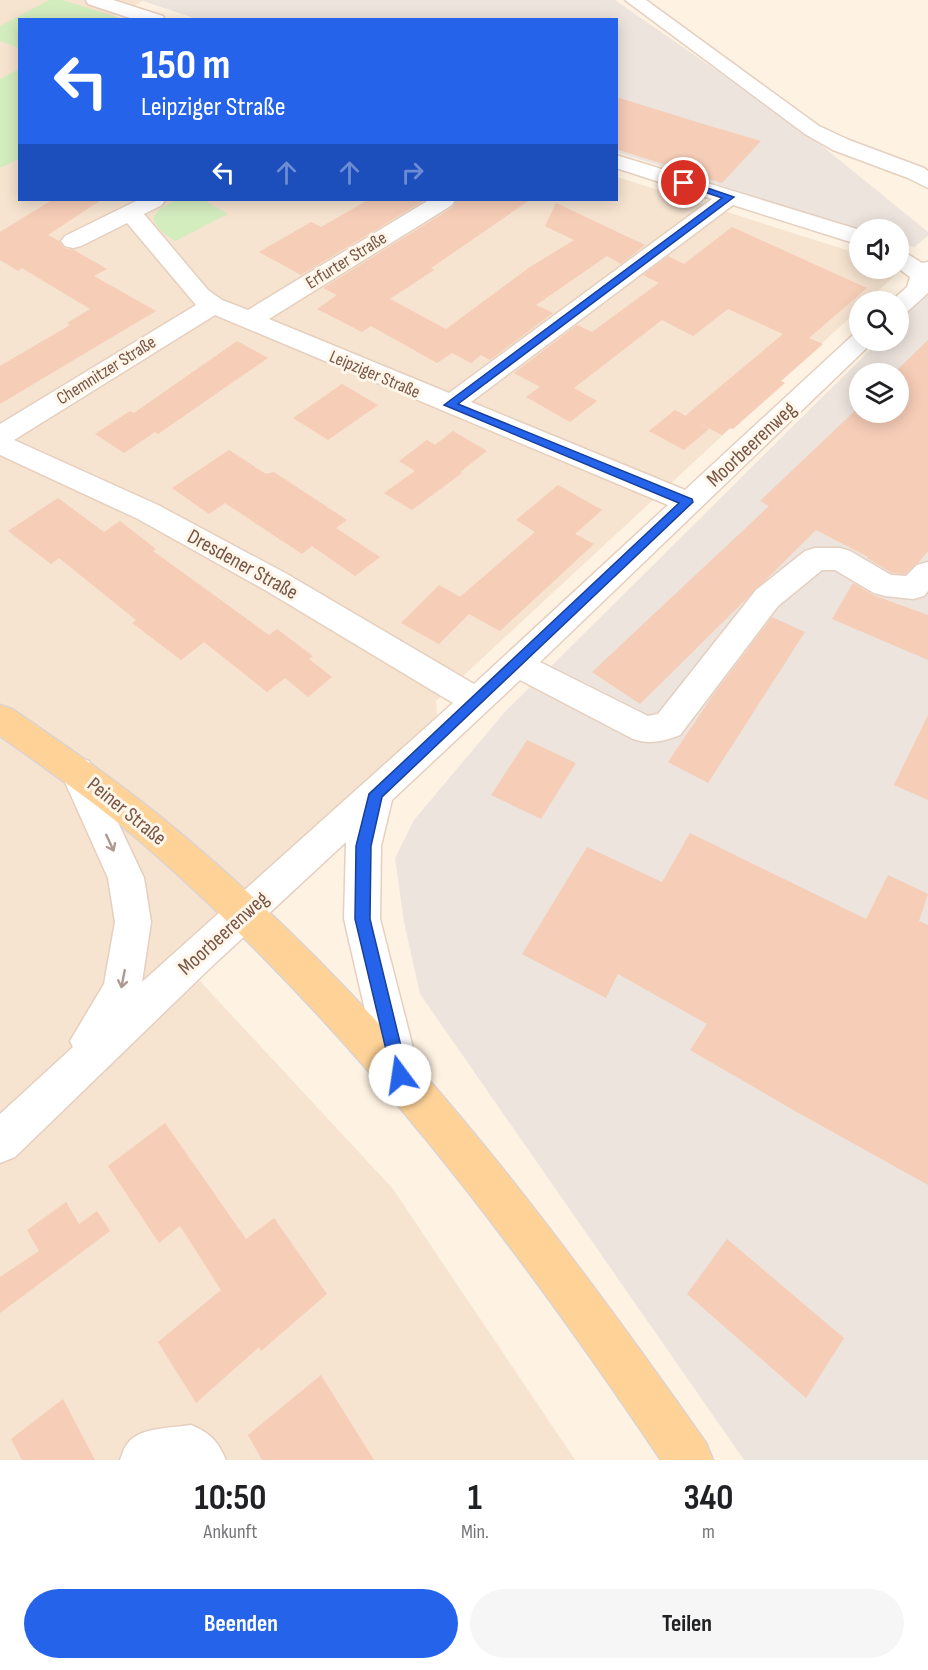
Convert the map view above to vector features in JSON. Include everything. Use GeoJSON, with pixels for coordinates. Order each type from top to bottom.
{"type":"FeatureCollection","features":[{"type":"Feature","properties":{"kind":"main road","name":"Peiner Straße"},"geometry":{"type":"LineString","coordinates":[[0,718],[76,771],[146,825],[246,914],[311,978],[400,1075],[487,1179],[588,1313],[688,1460]]}},
{"type":"Feature","properties":{"kind":"street"},"geometry":{"type":"LineString","coordinates":[[95,0],[150,18]]}},
{"type":"Feature","properties":{"kind":"street"},"geometry":{"type":"LineString","coordinates":[[135,13],[160,0]]}},
{"type":"Feature","properties":{"kind":"street"},"geometry":{"type":"LineString","coordinates":[[634,0],[812,130],[841,145],[916,173],[928,181]]}},
{"type":"Feature","properties":{"kind":"street"},"geometry":{"type":"LineString","coordinates":[[618,162],[849,235]]}},
{"type":"Feature","properties":{"kind":"street"},"geometry":{"type":"LineString","coordinates":[[450,405],[729,197]]}},
{"type":"Feature","properties":{"kind":"street"},"geometry":{"type":"LineString","coordinates":[[73,241],[152,201]]}},
{"type":"Feature","properties":{"kind":"street","name":"Erfurter Straße"},"geometry":{"type":"LineString","coordinates":[[248,321],[442,201]]}},
{"type":"Feature","properties":{"kind":"street","name":"Leipziger Straße"},"geometry":{"type":"LineString","coordinates":[[130,212],[200,295],[213,305],[687,502]]}},
{"type":"Feature","properties":{"kind":"street"},"geometry":{"type":"LineString","coordinates":[[909,269],[924,283],[909,297]]}},
{"type":"Feature","properties":{"kind":"street","name":"Chemnitzer Straße"},"geometry":{"type":"LineString","coordinates":[[0,436],[213,305]]}},
{"type":"Feature","properties":{"kind":"street","name":"Moorbeerenweg"},"geometry":{"type":"LineString","coordinates":[[0,1142],[851,351]]}},
{"type":"Feature","properties":{"kind":"street","name":"Dresdener Straße"},"geometry":{"type":"LineString","coordinates":[[0,444],[148,512],[247,566],[446,682],[476,702]]}},
{"type":"Feature","properties":{"kind":"street"},"geometry":{"type":"LineString","coordinates":[[516,664],[645,730],[668,726],[767,598],[815,559],[840,559],[885,585],[913,588],[926,576]]}},
{"type":"Feature","properties":{"kind":"street","name":"Moorbeerenweg"},"geometry":{"type":"LineString","coordinates":[[71,1074],[122,989],[133,922],[126,878],[76,771]]}},
{"type":"Feature","properties":{"kind":"street"},"geometry":{"type":"LineString","coordinates":[[376,794],[363,846],[362,919],[400,1075]]}},
{"type":"Feature","properties":{"kind":"street"},"geometry":{"type":"LineString","coordinates":[[144,1460],[150,1455],[191,1449],[202,1460]]}},
{"type":"Feature","properties":{"kind":"shaded area"},"geometry":{"type":"Polygon","coordinates":[[[0,0],[145,0],[114,16],[120,18],[18,18],[18,201],[618,201],[618,177],[849,251],[849,279],[891,279],[878,291],[849,291],[849,318],[436,701],[438,737],[198,979],[393,1189],[575,1460],[0,1460],[0,0]]]}},
{"type":"Feature","properties":{"kind":"shaded area"},"geometry":{"type":"Polygon","coordinates":[[[615,0],[805,132],[928,232],[928,236],[914,247],[909,245],[909,219],[849,219],[849,227],[618,152],[618,18],[194,18],[143,1],[615,0]]]}},
{"type":"Feature","properties":{"kind":"shaded area"},"geometry":{"type":"Polygon","coordinates":[[[928,292],[928,1460],[744,1460],[420,994],[404,922],[395,858],[414,820],[504,713],[849,371],[849,423],[909,423],[909,363],[857,363],[869,351],[909,351],[909,311],[928,292]]]}},
{"type":"Feature","properties":{"kind":"green space"},"geometry":{"type":"Polygon","coordinates":[[[49,0],[62,0],[120,18],[18,18],[18,48],[0,41],[0,26],[49,0]]]}},
{"type":"Feature","properties":{"kind":"green space"},"geometry":{"type":"Polygon","coordinates":[[[18,70],[18,159],[0,168],[0,79],[18,70]]]}},
{"type":"Feature","properties":{"kind":"green space"},"geometry":{"type":"Polygon","coordinates":[[[174,201],[206,201],[228,214],[175,241],[155,224],[155,215],[174,201]]]}},
{"type":"Feature","properties":{"kind":"building"},"geometry":{"type":"Polygon","coordinates":[[[618,98],[761,141],[722,183],[618,150],[618,98]]]}},
{"type":"Feature","properties":{"kind":"building"},"geometry":{"type":"Polygon","coordinates":[[[50,201],[99,201],[48,235],[59,241],[64,248],[74,250],[107,269],[94,276],[156,311],[0,404],[0,366],[70,325],[67,323],[90,309],[22,268],[18,271],[0,260],[0,232],[50,201]]]}},
{"type":"Feature","properties":{"kind":"building"},"geometry":{"type":"Polygon","coordinates":[[[366,201],[423,201],[301,275],[259,252],[311,222],[321,227],[366,201]]]}},
{"type":"Feature","properties":{"kind":"building"},"geometry":{"type":"Polygon","coordinates":[[[456,201],[529,201],[390,299],[446,329],[530,267],[574,240],[545,226],[556,203],[645,245],[621,264],[607,256],[536,305],[553,313],[490,360],[481,355],[471,363],[452,353],[437,363],[371,326],[362,332],[317,309],[337,295],[323,288],[453,207],[456,201]]]}},
{"type":"Feature","properties":{"kind":"building"},"geometry":{"type":"Polygon","coordinates":[[[732,227],[867,288],[864,291],[849,291],[849,304],[809,338],[823,344],[781,381],[785,383],[733,429],[730,428],[722,435],[685,416],[783,334],[728,309],[693,336],[662,320],[574,388],[597,401],[570,422],[526,397],[540,387],[514,373],[577,325],[592,332],[659,283],[643,275],[668,256],[684,264],[732,227]]]}},
{"type":"Feature","properties":{"kind":"building"},"geometry":{"type":"Polygon","coordinates":[[[928,340],[928,551],[918,563],[905,574],[892,573],[868,557],[816,530],[640,704],[592,672],[769,506],[760,501],[849,416],[849,423],[909,423],[909,363],[904,363],[928,340]]]}},
{"type":"Feature","properties":{"kind":"building"},"geometry":{"type":"Polygon","coordinates":[[[237,341],[268,358],[158,434],[155,432],[124,453],[95,434],[130,411],[134,413],[237,341]]]}},
{"type":"Feature","properties":{"kind":"building"},"geometry":{"type":"Polygon","coordinates":[[[342,384],[378,405],[328,440],[293,418],[342,384]]]}},
{"type":"Feature","properties":{"kind":"building"},"geometry":{"type":"Polygon","coordinates":[[[675,410],[709,429],[684,450],[649,431],[675,410]]]}},
{"type":"Feature","properties":{"kind":"building"},"geometry":{"type":"Polygon","coordinates":[[[453,431],[487,451],[460,472],[462,473],[412,510],[384,493],[415,471],[399,461],[427,440],[435,445],[453,431]]]}},
{"type":"Feature","properties":{"kind":"building"},"geometry":{"type":"Polygon","coordinates":[[[229,450],[266,474],[274,472],[347,520],[336,528],[380,557],[355,576],[312,546],[302,554],[225,503],[209,514],[172,488],[229,450]]]}},
{"type":"Feature","properties":{"kind":"building"},"geometry":{"type":"Polygon","coordinates":[[[558,485],[602,510],[575,534],[594,544],[500,631],[469,614],[439,644],[401,623],[439,585],[460,597],[535,532],[516,520],[558,485]]]}},
{"type":"Feature","properties":{"kind":"building"},"geometry":{"type":"Polygon","coordinates":[[[58,498],[104,532],[120,521],[156,549],[153,551],[269,635],[277,629],[313,656],[309,659],[332,677],[308,697],[285,678],[267,692],[204,642],[181,660],[132,623],[136,620],[59,558],[51,564],[8,531],[58,498]]]}},
{"type":"Feature","properties":{"kind":"building"},"geometry":{"type":"Polygon","coordinates":[[[853,583],[873,595],[928,615],[928,660],[832,619],[853,583]]]}},
{"type":"Feature","properties":{"kind":"building"},"geometry":{"type":"Polygon","coordinates":[[[772,617],[805,632],[708,783],[668,762],[713,695],[772,617]]]}},
{"type":"Feature","properties":{"kind":"building"},"geometry":{"type":"Polygon","coordinates":[[[928,715],[928,800],[894,785],[928,715]]]}},
{"type":"Feature","properties":{"kind":"building"},"geometry":{"type":"Polygon","coordinates":[[[527,740],[576,763],[541,819],[491,795],[527,740]]]}},
{"type":"Feature","properties":{"kind":"building"},"geometry":{"type":"Polygon","coordinates":[[[690,833],[866,919],[888,875],[928,894],[919,921],[928,925],[928,1185],[690,1050],[707,1024],[618,974],[606,998],[522,954],[587,847],[662,882],[690,833]]]}},
{"type":"Feature","properties":{"kind":"building"},"geometry":{"type":"Polygon","coordinates":[[[165,1123],[246,1239],[274,1218],[327,1294],[261,1351],[259,1347],[196,1403],[158,1342],[221,1290],[180,1226],[159,1243],[108,1166],[165,1123]]]}},
{"type":"Feature","properties":{"kind":"building"},"geometry":{"type":"Polygon","coordinates":[[[66,1202],[79,1224],[97,1211],[110,1231],[0,1313],[0,1277],[39,1251],[27,1230],[66,1202]]]}},
{"type":"Feature","properties":{"kind":"building"},"geometry":{"type":"Polygon","coordinates":[[[727,1239],[844,1338],[806,1398],[687,1294],[727,1239]]]}},
{"type":"Feature","properties":{"kind":"building"},"geometry":{"type":"Polygon","coordinates":[[[321,1375],[374,1460],[262,1460],[248,1435],[321,1375]]]}},
{"type":"Feature","properties":{"kind":"building"},"geometry":{"type":"Polygon","coordinates":[[[63,1399],[95,1460],[22,1460],[11,1439],[63,1399]]]}},
{"type":"Feature","properties":{"kind":"route"},"geometry":{"type":"LineString","coordinates":[[400,1075],[362,919],[363,846],[376,794],[687,502],[450,405],[729,197],[684,183]]}}]}
